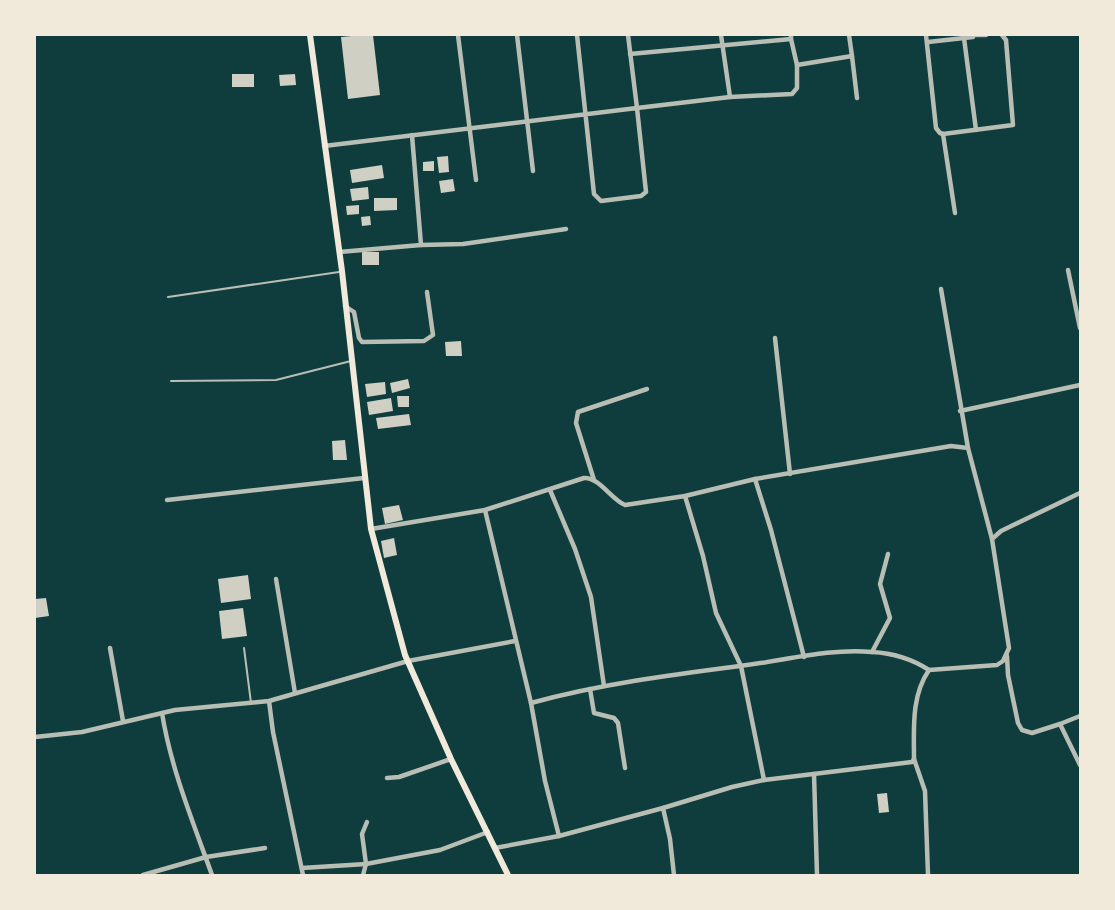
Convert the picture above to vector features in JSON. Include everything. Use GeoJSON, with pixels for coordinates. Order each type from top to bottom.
{"type":"FeatureCollection","features":[{"type":"Feature","properties":{"kind":"main road"},"geometry":{"type":"LineString","coordinates":[[310,35],[342,271],[371,529],[408,661],[451,760],[508,875]]}},
{"type":"Feature","properties":{"kind":"street"},"geometry":{"type":"LineString","coordinates":[[458,35],[468,129],[476,180]]}},
{"type":"Feature","properties":{"kind":"street"},"geometry":{"type":"LineString","coordinates":[[517,35],[533,172]]}},
{"type":"Feature","properties":{"kind":"street"},"geometry":{"type":"LineString","coordinates":[[577,35],[587,113],[594,194],[601,201],[641,196],[646,192],[628,35]]}},
{"type":"Feature","properties":{"kind":"street"},"geometry":{"type":"LineString","coordinates":[[721,35],[730,97]]}},
{"type":"Feature","properties":{"kind":"street"},"geometry":{"type":"LineString","coordinates":[[849,35],[857,98]]}},
{"type":"Feature","properties":{"kind":"street"},"geometry":{"type":"LineString","coordinates":[[926,35],[936,128],[943,134],[1011,126],[1014,122],[1006,40],[1002,35]]}},
{"type":"Feature","properties":{"kind":"street"},"geometry":{"type":"LineString","coordinates":[[928,42],[986,35]]}},
{"type":"Feature","properties":{"kind":"street"},"geometry":{"type":"LineString","coordinates":[[324,146],[730,97],[792,94],[797,88],[797,65],[791,37],[630,54]]}},
{"type":"Feature","properties":{"kind":"street"},"geometry":{"type":"LineString","coordinates":[[964,38],[976,130]]}},
{"type":"Feature","properties":{"kind":"street"},"geometry":{"type":"LineString","coordinates":[[797,65],[852,56]]}},
{"type":"Feature","properties":{"kind":"street"},"geometry":{"type":"LineString","coordinates":[[943,134],[955,213]]}},
{"type":"Feature","properties":{"kind":"street"},"geometry":{"type":"LineString","coordinates":[[412,136],[421,244]]}},
{"type":"Feature","properties":{"kind":"street"},"geometry":{"type":"LineString","coordinates":[[339,252],[421,244],[463,244],[566,228]]}},
{"type":"Feature","properties":{"kind":"street"},"geometry":{"type":"LineString","coordinates":[[1068,270],[1080,328]]}},
{"type":"Feature","properties":{"kind":"street"},"geometry":{"type":"LineString","coordinates":[[941,289],[960,411],[992,539],[1008,634],[1008,675],[1018,723],[1022,730],[1032,733],[1080,716]]}},
{"type":"Feature","properties":{"kind":"street"},"geometry":{"type":"LineString","coordinates":[[345,306],[354,312],[359,338],[362,342],[424,341],[433,335],[427,292]]}},
{"type":"Feature","properties":{"kind":"street"},"geometry":{"type":"LineString","coordinates":[[775,338],[790,474]]}},
{"type":"Feature","properties":{"kind":"street"},"geometry":{"type":"LineString","coordinates":[[960,411],[1080,385]]}},
{"type":"Feature","properties":{"kind":"street"},"geometry":{"type":"LineString","coordinates":[[647,389],[578,412],[576,423],[594,480],[616,501],[625,505],[685,496],[755,479],[951,446],[968,448]]}},
{"type":"Feature","properties":{"kind":"street"},"geometry":{"type":"LineString","coordinates":[[167,500],[364,478]]}},
{"type":"Feature","properties":{"kind":"street"},"geometry":{"type":"LineString","coordinates":[[371,529],[485,510],[584,478],[594,480]]}},
{"type":"Feature","properties":{"kind":"street"},"geometry":{"type":"LineString","coordinates":[[755,479],[794,613],[804,656]]}},
{"type":"Feature","properties":{"kind":"street"},"geometry":{"type":"LineString","coordinates":[[550,490],[575,549],[591,597],[604,686]]}},
{"type":"Feature","properties":{"kind":"street"},"geometry":{"type":"LineString","coordinates":[[992,539],[1001,531],[1080,493]]}},
{"type":"Feature","properties":{"kind":"street"},"geometry":{"type":"LineString","coordinates":[[685,496],[703,556],[716,613],[741,666],[764,780]]}},
{"type":"Feature","properties":{"kind":"street"},"geometry":{"type":"LineString","coordinates":[[485,510],[531,703],[545,781],[559,836]]}},
{"type":"Feature","properties":{"kind":"street"},"geometry":{"type":"LineString","coordinates":[[872,652],[890,618],[890,612],[880,584],[888,554]]}},
{"type":"Feature","properties":{"kind":"street"},"geometry":{"type":"LineString","coordinates":[[276,579],[295,693]]}},
{"type":"Feature","properties":{"kind":"street"},"geometry":{"type":"LineString","coordinates":[[35,738],[82,732],[162,713],[270,701],[408,661],[515,641]]}},
{"type":"Feature","properties":{"kind":"street"},"geometry":{"type":"LineString","coordinates":[[110,648],[124,721]]}},
{"type":"Feature","properties":{"kind":"street"},"geometry":{"type":"LineString","coordinates":[[531,703],[604,686],[690,671],[843,652],[872,652],[914,661],[929,670],[997,665],[1007,655]]}},
{"type":"Feature","properties":{"kind":"street"},"geometry":{"type":"LineString","coordinates":[[928,875],[924,791],[914,759],[914,716],[921,682],[929,670]]}},
{"type":"Feature","properties":{"kind":"street"},"geometry":{"type":"LineString","coordinates":[[590,690],[594,713],[614,718],[618,723],[625,768]]}},
{"type":"Feature","properties":{"kind":"street"},"geometry":{"type":"LineString","coordinates":[[270,701],[273,732],[303,875]]}},
{"type":"Feature","properties":{"kind":"street"},"geometry":{"type":"LineString","coordinates":[[162,713],[170,754],[212,875]]}},
{"type":"Feature","properties":{"kind":"street"},"geometry":{"type":"LineString","coordinates":[[1060,724],[1080,765]]}},
{"type":"Feature","properties":{"kind":"street"},"geometry":{"type":"LineString","coordinates":[[495,848],[559,836],[732,787],[764,780],[907,764],[914,759]]}},
{"type":"Feature","properties":{"kind":"street"},"geometry":{"type":"LineString","coordinates":[[388,778],[399,777],[451,760]]}},
{"type":"Feature","properties":{"kind":"street"},"geometry":{"type":"LineString","coordinates":[[814,774],[817,875]]}},
{"type":"Feature","properties":{"kind":"street"},"geometry":{"type":"LineString","coordinates":[[663,808],[670,839],[674,875]]}},
{"type":"Feature","properties":{"kind":"street"},"geometry":{"type":"LineString","coordinates":[[363,875],[366,864],[362,834],[367,822]]}},
{"type":"Feature","properties":{"kind":"street"},"geometry":{"type":"LineString","coordinates":[[302,868],[340,864],[366,864],[440,850],[488,832]]}},
{"type":"Feature","properties":{"kind":"street"},"geometry":{"type":"LineString","coordinates":[[143,875],[206,857],[265,848]]}},
{"type":"Feature","properties":{"kind":"lane"},"geometry":{"type":"LineString","coordinates":[[168,296],[342,271]]}},
{"type":"Feature","properties":{"kind":"lane"},"geometry":{"type":"LineString","coordinates":[[171,381],[276,380],[351,361]]}},
{"type":"Feature","properties":{"kind":"lane"},"geometry":{"type":"LineString","coordinates":[[244,648],[251,703]]}},
{"type":"Feature","properties":{"kind":"building"},"geometry":{"type":"Polygon","coordinates":[[[373,35],[380,95],[348,99],[341,37],[373,35]]]}},
{"type":"Feature","properties":{"kind":"building"},"geometry":{"type":"Polygon","coordinates":[[[232,74],[254,74],[254,87],[232,87],[232,74]]]}},
{"type":"Feature","properties":{"kind":"building"},"geometry":{"type":"Polygon","coordinates":[[[295,74],[296,85],[280,86],[279,75],[295,74]]]}},
{"type":"Feature","properties":{"kind":"building"},"geometry":{"type":"Polygon","coordinates":[[[448,156],[449,172],[439,173],[437,157],[448,156]]]}},
{"type":"Feature","properties":{"kind":"building"},"geometry":{"type":"Polygon","coordinates":[[[434,161],[434,171],[423,171],[423,162],[434,161]]]}},
{"type":"Feature","properties":{"kind":"building"},"geometry":{"type":"Polygon","coordinates":[[[382,165],[384,178],[352,183],[350,170],[382,165]]]}},
{"type":"Feature","properties":{"kind":"building"},"geometry":{"type":"Polygon","coordinates":[[[453,179],[455,191],[441,193],[439,181],[453,179]]]}},
{"type":"Feature","properties":{"kind":"building"},"geometry":{"type":"Polygon","coordinates":[[[368,187],[369,199],[352,201],[350,189],[368,187]]]}},
{"type":"Feature","properties":{"kind":"building"},"geometry":{"type":"Polygon","coordinates":[[[374,198],[397,198],[397,210],[374,211],[374,198]]]}},
{"type":"Feature","properties":{"kind":"building"},"geometry":{"type":"Polygon","coordinates":[[[359,205],[359,214],[347,215],[346,206],[359,205]]]}},
{"type":"Feature","properties":{"kind":"building"},"geometry":{"type":"Polygon","coordinates":[[[370,216],[371,225],[362,226],[361,217],[370,216]]]}},
{"type":"Feature","properties":{"kind":"building"},"geometry":{"type":"Polygon","coordinates":[[[362,252],[379,252],[379,265],[362,265],[362,252]]]}},
{"type":"Feature","properties":{"kind":"building"},"geometry":{"type":"Polygon","coordinates":[[[461,341],[462,356],[446,356],[445,342],[461,341]]]}},
{"type":"Feature","properties":{"kind":"building"},"geometry":{"type":"Polygon","coordinates":[[[408,379],[410,388],[392,393],[390,383],[408,379]]]}},
{"type":"Feature","properties":{"kind":"building"},"geometry":{"type":"Polygon","coordinates":[[[385,382],[386,394],[367,397],[365,384],[385,382]]]}},
{"type":"Feature","properties":{"kind":"building"},"geometry":{"type":"Polygon","coordinates":[[[397,396],[409,396],[409,407],[398,407],[397,396]]]}},
{"type":"Feature","properties":{"kind":"building"},"geometry":{"type":"Polygon","coordinates":[[[391,398],[393,411],[369,415],[367,402],[391,398]]]}},
{"type":"Feature","properties":{"kind":"building"},"geometry":{"type":"Polygon","coordinates":[[[409,414],[411,425],[378,429],[376,418],[409,414]]]}},
{"type":"Feature","properties":{"kind":"building"},"geometry":{"type":"Polygon","coordinates":[[[345,440],[347,460],[333,460],[332,441],[345,440]]]}},
{"type":"Feature","properties":{"kind":"building"},"geometry":{"type":"Polygon","coordinates":[[[399,505],[403,520],[385,524],[382,508],[399,505]]]}},
{"type":"Feature","properties":{"kind":"building"},"geometry":{"type":"Polygon","coordinates":[[[394,538],[397,555],[384,558],[381,541],[394,538]]]}},
{"type":"Feature","properties":{"kind":"building"},"geometry":{"type":"Polygon","coordinates":[[[248,575],[251,599],[221,603],[218,579],[248,575]]]}},
{"type":"Feature","properties":{"kind":"building"},"geometry":{"type":"Polygon","coordinates":[[[46,598],[49,616],[35,618],[35,599],[46,598]]]}},
{"type":"Feature","properties":{"kind":"building"},"geometry":{"type":"Polygon","coordinates":[[[243,608],[247,636],[222,639],[219,611],[243,608]]]}},
{"type":"Feature","properties":{"kind":"building"},"geometry":{"type":"Polygon","coordinates":[[[887,793],[889,812],[879,813],[877,794],[887,793]]]}}]}
